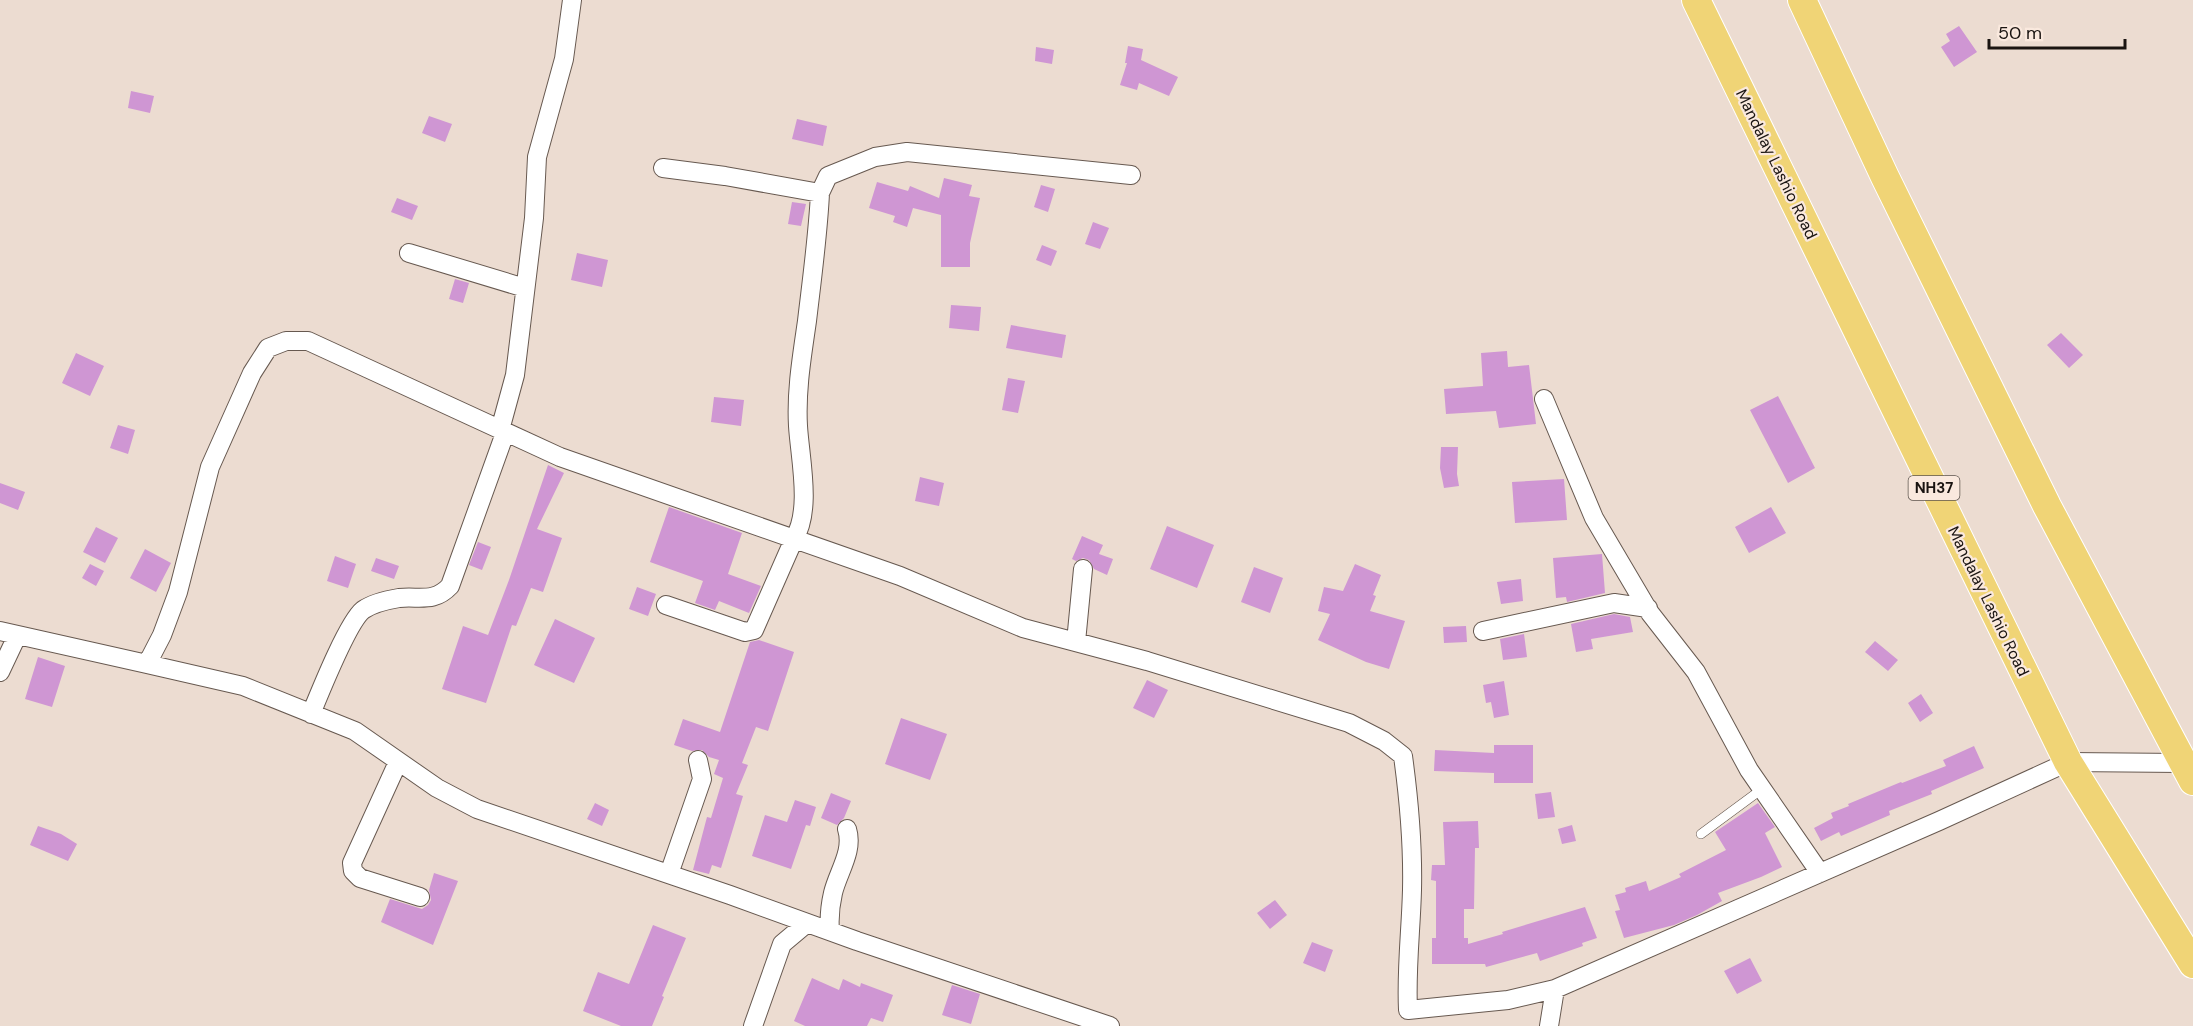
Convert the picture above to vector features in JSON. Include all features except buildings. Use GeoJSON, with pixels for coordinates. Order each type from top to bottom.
{"type":"FeatureCollection","features":[{"type":"Feature","properties":{"kind":"highway","name":"Mandalay Lashio Road"},"geometry":{"type":"LineString","coordinates":[[1696,0],[2067,762],[2193,964]]}},
{"type":"Feature","properties":{"kind":"highway"},"geometry":{"type":"LineString","coordinates":[[1802,0],[1885,177],[2042,495],[2187,772]]}},
{"type":"Feature","properties":{"kind":"street"},"geometry":{"type":"LineString","coordinates":[[311,714],[345,638],[362,611],[379,602],[441,595],[450,586],[503,431],[515,375],[534,218],[537,157],[562,69],[572,0]]}},
{"type":"Feature","properties":{"kind":"street"},"geometry":{"type":"LineString","coordinates":[[666,605],[745,632],[754,630],[799,530],[803,516],[803,484],[797,392],[815,253],[820,193],[828,176],[875,157],[907,152],[1131,175]]}},
{"type":"Feature","properties":{"kind":"street"},"geometry":{"type":"LineString","coordinates":[[663,168],[820,193]]}},
{"type":"Feature","properties":{"kind":"street"},"geometry":{"type":"LineString","coordinates":[[409,253],[525,288]]}},
{"type":"Feature","properties":{"kind":"street"},"geometry":{"type":"LineString","coordinates":[[147,664],[162,635],[178,592],[210,467],[252,373],[268,348],[286,341],[308,341],[560,457],[900,576],[1023,628],[1147,662],[1349,723],[1384,741],[1403,756],[1409,801],[1412,890],[1407,982],[1409,1018],[1555,989],[2067,762],[2187,772]]}},
{"type":"Feature","properties":{"kind":"street"},"geometry":{"type":"LineString","coordinates":[[1544,399],[1594,518],[1648,608],[1696,672],[1724,728],[1762,789],[1820,873]]}},
{"type":"Feature","properties":{"kind":"street"},"geometry":{"type":"LineString","coordinates":[[1076,642],[1083,568]]}},
{"type":"Feature","properties":{"kind":"street"},"geometry":{"type":"LineString","coordinates":[[1483,631],[1614,603],[1648,608]]}},
{"type":"Feature","properties":{"kind":"street"},"geometry":{"type":"LineString","coordinates":[[0,672],[9,633],[243,686],[355,731],[437,788],[477,809],[830,932],[1110,1026]]}},
{"type":"Feature","properties":{"kind":"street"},"geometry":{"type":"LineString","coordinates":[[669,874],[702,779],[698,759]]}},
{"type":"Feature","properties":{"kind":"street"},"geometry":{"type":"LineString","coordinates":[[398,762],[352,863],[353,871],[360,878],[420,897]]}},
{"type":"Feature","properties":{"kind":"street"},"geometry":{"type":"LineString","coordinates":[[830,932],[829,916],[833,893],[850,842],[847,829]]}},
{"type":"Feature","properties":{"kind":"street"},"geometry":{"type":"LineString","coordinates":[[753,1026],[782,944],[807,923]]}},
{"type":"Feature","properties":{"kind":"street"},"geometry":{"type":"LineString","coordinates":[[1549,1026],[1555,989]]}},
{"type":"Feature","properties":{"kind":"lane"},"geometry":{"type":"LineString","coordinates":[[1701,834],[1762,789]]}}]}
